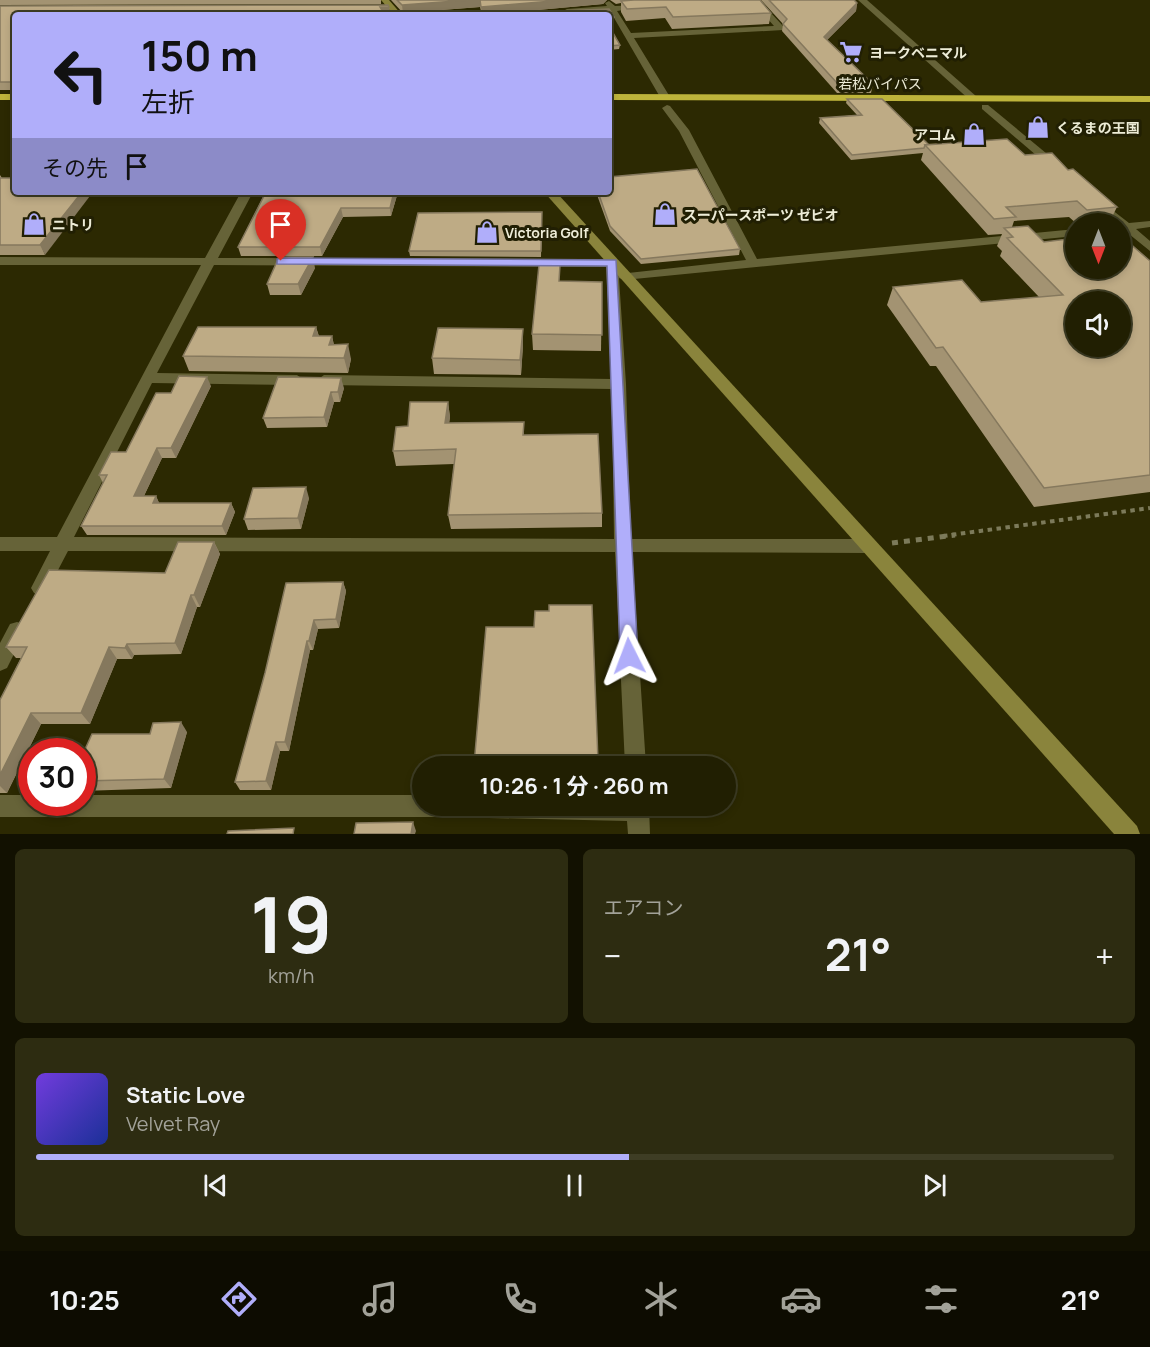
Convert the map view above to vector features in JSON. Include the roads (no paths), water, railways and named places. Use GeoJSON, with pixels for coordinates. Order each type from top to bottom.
{"type":"FeatureCollection","features":[{"type":"Feature","properties":{"kind":"highway","name":"若松バイパス"},"geometry":{"type":"LineString","coordinates":[[612,97],[666,103],[1150,107]]}},
{"type":"Feature","properties":{"kind":"highway","name":"若松バイパス"},"geometry":{"type":"LineString","coordinates":[[612,108],[666,103],[1150,99]]}},
{"type":"Feature","properties":{"kind":"street"},"geometry":{"type":"LineString","coordinates":[[628,36],[780,28],[755,0]]}},
{"type":"Feature","properties":{"kind":"street"},"geometry":{"type":"LineString","coordinates":[[862,0],[974,99]]}},
{"type":"Feature","properties":{"kind":"street"},"geometry":{"type":"LineString","coordinates":[[384,4],[395,12]]}},
{"type":"Feature","properties":{"kind":"street"},"geometry":{"type":"LineString","coordinates":[[609,4],[684,130],[753,263]]}},
{"type":"Feature","properties":{"kind":"street"},"geometry":{"type":"LineString","coordinates":[[554,12],[609,4],[645,6]]}},
{"type":"Feature","properties":{"kind":"street"},"geometry":{"type":"LineString","coordinates":[[985,107],[1064,173]]}},
{"type":"Feature","properties":{"kind":"street"},"geometry":{"type":"LineString","coordinates":[[0,662],[64,544],[147,378],[246,195]]}},
{"type":"Feature","properties":{"kind":"street"},"geometry":{"type":"LineString","coordinates":[[553,195],[1129,834]]}},
{"type":"Feature","properties":{"kind":"street"},"geometry":{"type":"LineString","coordinates":[[1090,196],[1108,213]]}},
{"type":"Feature","properties":{"kind":"street"},"geometry":{"type":"LineString","coordinates":[[1131,226],[1150,224]]}},
{"type":"Feature","properties":{"kind":"street"},"geometry":{"type":"LineString","coordinates":[[624,276],[1065,233]]}},
{"type":"Feature","properties":{"kind":"street"},"geometry":{"type":"LineString","coordinates":[[1131,233],[1150,247]]}},
{"type":"Feature","properties":{"kind":"street"},"geometry":{"type":"LineString","coordinates":[[0,261],[612,263]]}},
{"type":"Feature","properties":{"kind":"street"},"geometry":{"type":"LineString","coordinates":[[612,263],[619,384],[623,545],[635,756]]}},
{"type":"Feature","properties":{"kind":"street"},"geometry":{"type":"LineString","coordinates":[[147,378],[619,384]]}},
{"type":"Feature","properties":{"kind":"street"},"geometry":{"type":"LineString","coordinates":[[0,544],[867,546]]}},
{"type":"Feature","properties":{"kind":"street"},"geometry":{"type":"LineString","coordinates":[[0,806],[412,806]]}},
{"type":"Feature","properties":{"kind":"street"},"geometry":{"type":"LineString","coordinates":[[638,816],[639,834]]}},
{"type":"Feature","properties":{"kind":"place","name":"ヨークベニマル"},"geometry":{"type":"Point","coordinates":[851,52]}},
{"type":"Feature","properties":{"kind":"place","name":"くるまの王国"},"geometry":{"type":"Point","coordinates":[1038,127]}},
{"type":"Feature","properties":{"kind":"place","name":"アコム"},"geometry":{"type":"Point","coordinates":[974,134]}},
{"type":"Feature","properties":{"kind":"place","name":"スーパースポーツ ゼビオ"},"geometry":{"type":"Point","coordinates":[665,214]}},
{"type":"Feature","properties":{"kind":"place","name":"ニトリ"},"geometry":{"type":"Point","coordinates":[34,224]}},
{"type":"Feature","properties":{"kind":"place","name":"Victoria Golf"},"geometry":{"type":"Point","coordinates":[487,232]}}]}
